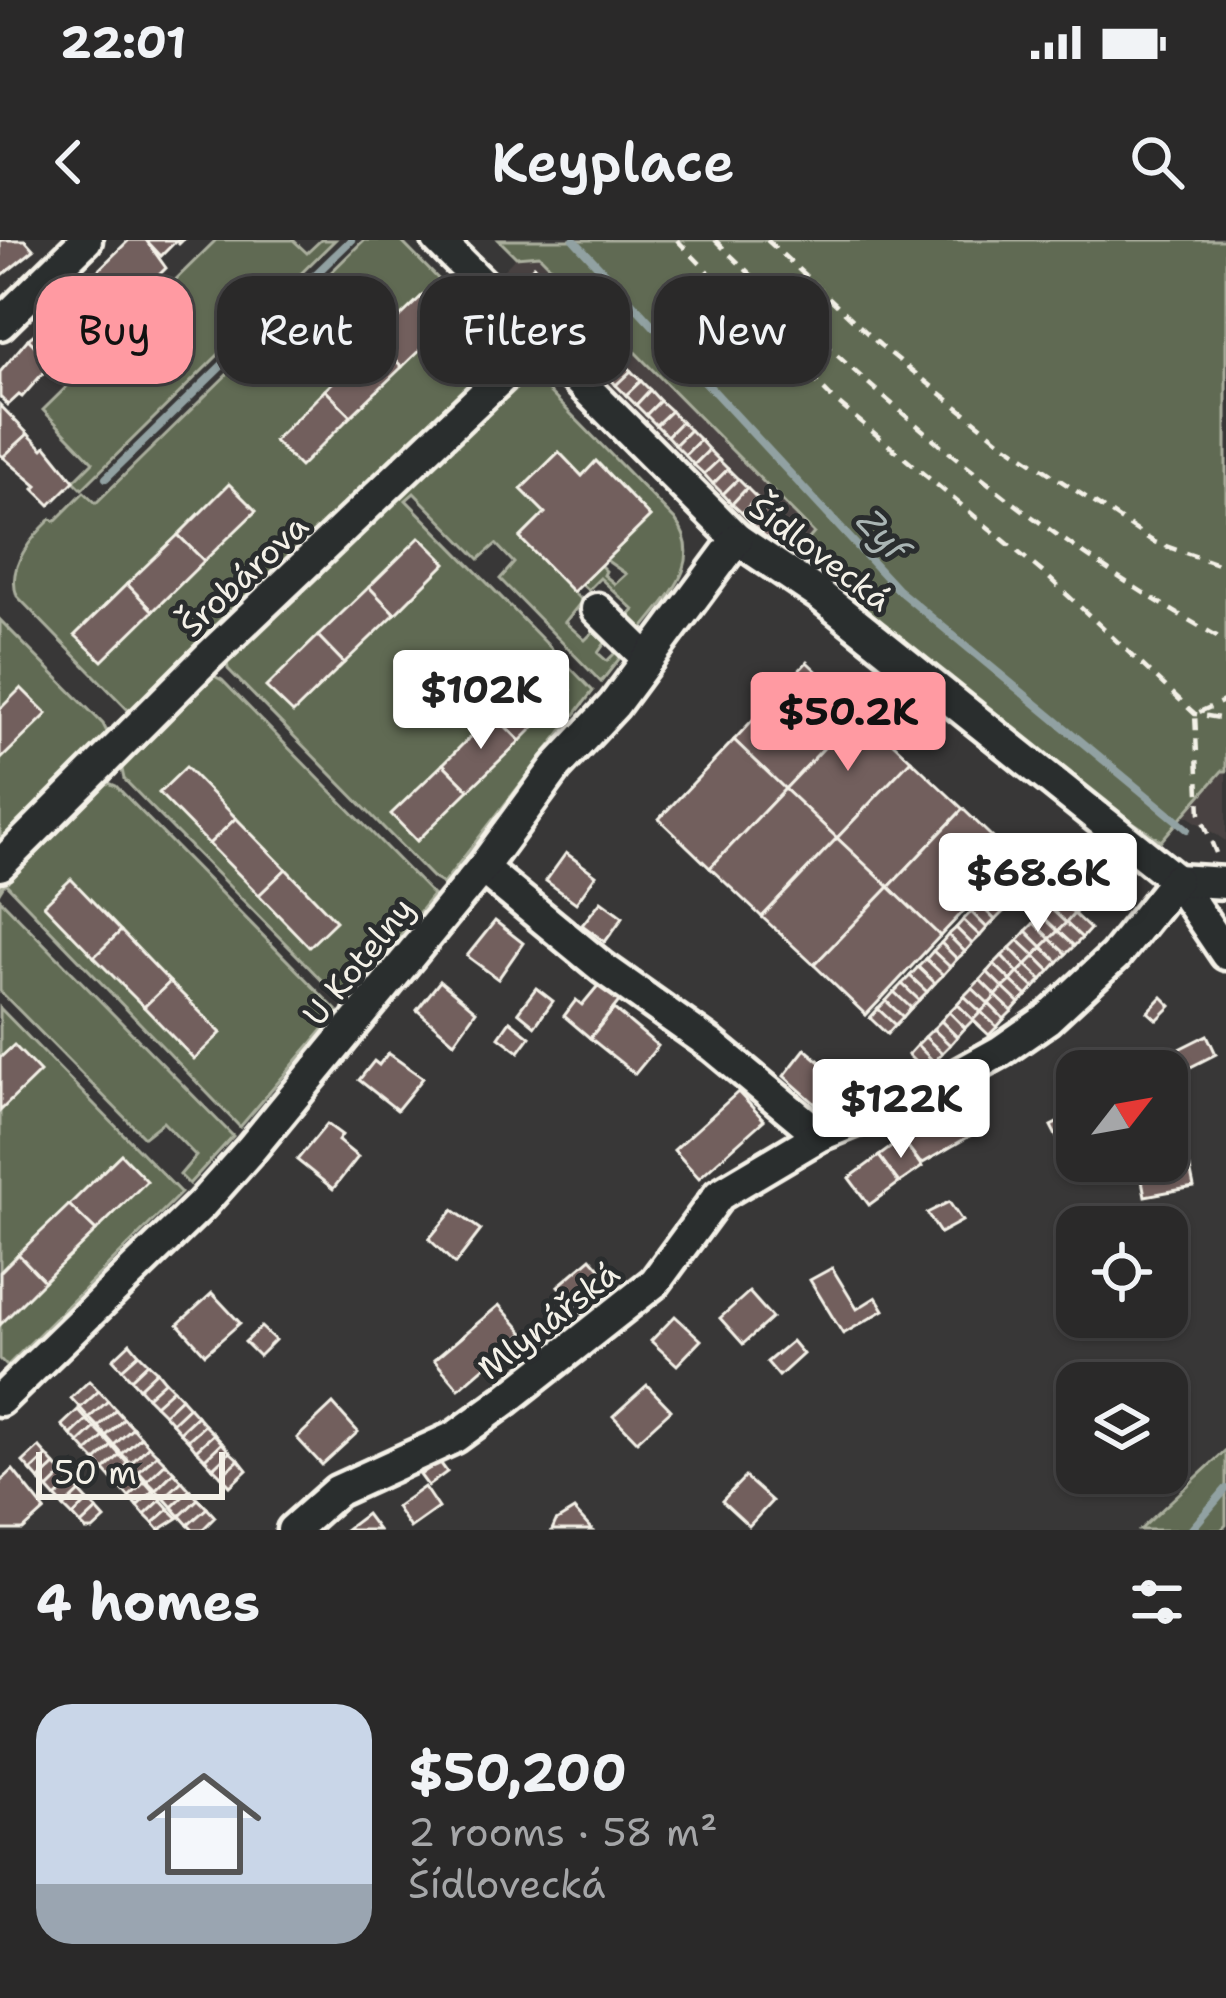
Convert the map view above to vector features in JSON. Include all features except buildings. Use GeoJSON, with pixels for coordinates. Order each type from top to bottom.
{"type":"FeatureCollection","features":[{"type":"Feature","properties":{"kind":"street"},"geometry":{"type":"LineString","coordinates":[[0,324],[86,240]]}},
{"type":"Feature","properties":{"kind":"street","name":"Šídlovecká"},"geometry":{"type":"LineString","coordinates":[[438,240],[474,276]]}},
{"type":"Feature","properties":{"kind":"street","name":"Šrobárova"},"geometry":{"type":"LineString","coordinates":[[0,865],[209,656],[494,384]]}},
{"type":"Feature","properties":{"kind":"street","name":"Šídlovecká"},"geometry":{"type":"LineString","coordinates":[[582,384],[737,539],[820,595],[1176,880],[1226,955]]}},
{"type":"Feature","properties":{"kind":"street","name":"U Kotelny"},"geometry":{"type":"LineString","coordinates":[[0,1400],[201,1205],[482,868],[556,767],[614,705],[737,539]]}},
{"type":"Feature","properties":{"kind":"street"},"geometry":{"type":"LineString","coordinates":[[597,609],[648,658]]}},
{"type":"Feature","properties":{"kind":"street"},"geometry":{"type":"LineString","coordinates":[[482,868],[820,1135]]}},
{"type":"Feature","properties":{"kind":"street"},"geometry":{"type":"LineString","coordinates":[[1176,880],[1222,869]]}},
{"type":"Feature","properties":{"kind":"street","name":"Mlynářská"},"geometry":{"type":"LineString","coordinates":[[293,1530],[337,1491],[455,1437],[507,1399],[655,1282],[719,1196],[820,1135],[928,1091],[1001,1052],[1047,1019],[1115,956],[1176,880]]}},
{"type":"Feature","properties":{"kind":"path"},"geometry":{"type":"LineString","coordinates":[[677,240],[833,399],[1047,576],[1195,715],[1226,719]]}},
{"type":"Feature","properties":{"kind":"path"},"geometry":{"type":"LineString","coordinates":[[715,240],[835,357],[990,485],[1152,601],[1226,641]]}},
{"type":"Feature","properties":{"kind":"path"},"geometry":{"type":"LineString","coordinates":[[767,240],[880,345],[999,440],[1154,542],[1226,567]]}},
{"type":"Feature","properties":{"kind":"path"},"geometry":{"type":"LineString","coordinates":[[1195,715],[1226,700]]}},
{"type":"Feature","properties":{"kind":"path"},"geometry":{"type":"LineString","coordinates":[[1195,715],[1199,814],[1222,869]]}},
{"type":"Feature","properties":{"kind":"shaded area"},"geometry":{"type":"Polygon","coordinates":[[[539,255],[560,276],[498,276],[516,257],[539,255]]]}},
{"type":"Feature","properties":{"kind":"shaded area"},"geometry":{"type":"Polygon","coordinates":[[[630,347],[654,371],[654,384],[667,384],[815,534],[786,559],[603,384],[630,384],[630,347]]]}},
{"type":"Feature","properties":{"kind":"shaded area"},"geometry":{"type":"Polygon","coordinates":[[[1226,771],[1226,841],[1184,814],[1226,771]]]}},
{"type":"Feature","properties":{"kind":"green space"},"geometry":{"type":"Polygon","coordinates":[[[216,240],[293,240],[307,253],[321,240],[335,240],[298,276],[217,276],[217,356],[193,380],[193,276],[179,276],[216,240]]]}},
{"type":"Feature","properties":{"kind":"green space"},"geometry":{"type":"Polygon","coordinates":[[[364,240],[400,240],[435,276],[420,276],[420,384],[541,384],[675,520],[687,550],[672,592],[642,630],[629,628],[627,618],[634,610],[600,578],[588,590],[581,584],[600,565],[615,584],[626,574],[606,560],[650,517],[596,462],[582,476],[559,452],[522,489],[545,513],[520,538],[582,601],[565,622],[585,640],[600,631],[607,640],[598,653],[607,661],[619,649],[627,649],[601,682],[500,579],[514,563],[496,544],[479,559],[414,493],[406,500],[593,691],[443,884],[228,669],[227,662],[212,675],[433,895],[345,1004],[124,779],[121,765],[104,781],[116,786],[338,1012],[240,1127],[5,883],[0,891],[0,620],[107,732],[129,711],[17,596],[15,574],[22,554],[51,519],[55,521],[84,492],[96,503],[217,384],[396,384],[396,276],[327,276],[364,240]]]}},
{"type":"Feature","properties":{"kind":"green space"},"geometry":{"type":"Polygon","coordinates":[[[499,240],[1226,240],[1226,771],[1161,841],[1072,781],[798,552],[814,533],[667,384],[829,384],[829,276],[654,276],[654,371],[630,347],[630,276],[560,276],[539,255],[516,257],[499,240]]]}},
{"type":"Feature","properties":{"kind":"green space"},"geometry":{"type":"Polygon","coordinates":[[[69,384],[189,384],[82,489],[74,481],[93,462],[43,410],[69,384]]]}},
{"type":"Feature","properties":{"kind":"green space"},"geometry":{"type":"Polygon","coordinates":[[[0,899],[233,1136],[189,1184],[180,1175],[196,1156],[163,1122],[144,1137],[0,991],[0,899]]]}},
{"type":"Feature","properties":{"kind":"green space"},"geometry":{"type":"Polygon","coordinates":[[[0,1008],[181,1193],[7,1366],[0,1359],[0,1008]]]}},
{"type":"Feature","properties":{"kind":"green space"},"geometry":{"type":"Polygon","coordinates":[[[1226,1450],[1226,1525],[1221,1530],[1140,1530],[1179,1494],[1188,1494],[1188,1485],[1226,1450]]]}},
{"type":"Feature","properties":{"kind":"waterway"},"geometry":{"type":"LineString","coordinates":[[106,478],[351,240]]}},
{"type":"Feature","properties":{"kind":"waterway","name":"Zyf"},"geometry":{"type":"LineString","coordinates":[[574,240],[897,589],[1187,829]]}},
{"type":"Feature","properties":{"kind":"waterway"},"geometry":{"type":"LineString","coordinates":[[1191,1530],[1226,1489]]}}]}
